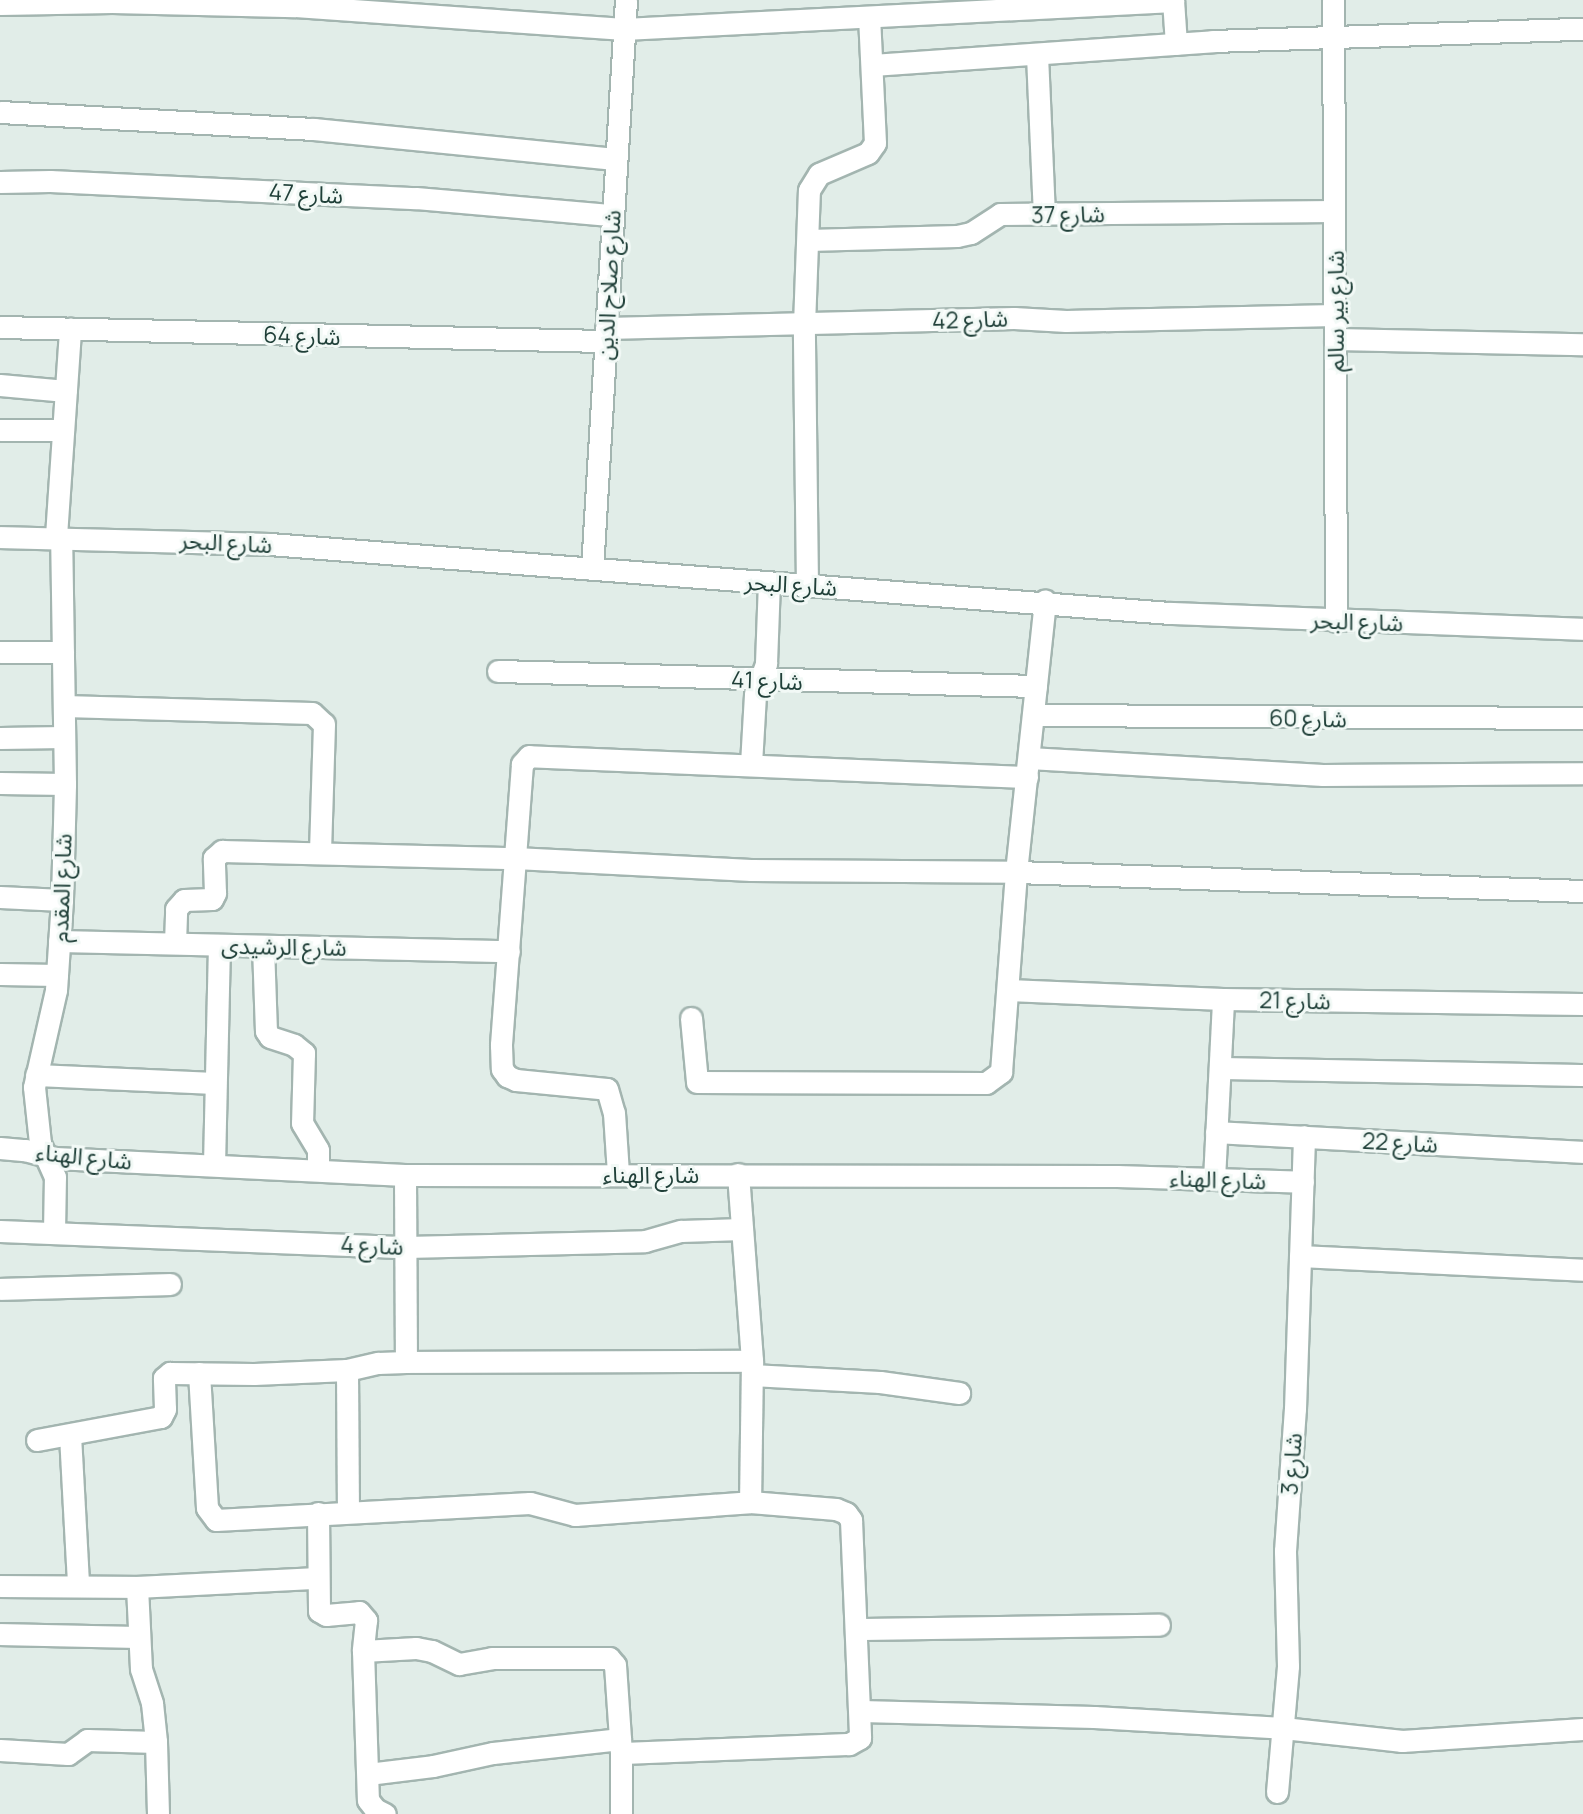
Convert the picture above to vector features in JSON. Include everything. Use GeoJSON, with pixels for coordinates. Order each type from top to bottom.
{"type":"FeatureCollection","features":[{"type":"Feature","properties":{"kind":"street","name":"شارع صلاح الدين"},"geometry":{"type":"LineString","coordinates":[[592,569],[626,0]]}},
{"type":"Feature","properties":{"kind":"street"},"geometry":{"type":"LineString","coordinates":[[0,4],[44,1],[295,6],[624,29],[1173,0],[1176,44]]}},
{"type":"Feature","properties":{"kind":"street","name":"شارع بير سالم"},"geometry":{"type":"LineString","coordinates":[[1333,0],[1336,621]]}},
{"type":"Feature","properties":{"kind":"street"},"geometry":{"type":"LineString","coordinates":[[807,586],[804,325],[808,198],[814,178],[872,149],[875,134],[869,18]]}},
{"type":"Feature","properties":{"kind":"street"},"geometry":{"type":"LineString","coordinates":[[872,65],[1176,44],[1583,29]]}},
{"type":"Feature","properties":{"kind":"street"},"geometry":{"type":"LineString","coordinates":[[1037,55],[1044,214]]}},
{"type":"Feature","properties":{"kind":"street"},"geometry":{"type":"LineString","coordinates":[[0,112],[314,129],[615,159]]}},
{"type":"Feature","properties":{"kind":"street","name":"شارع 47"},"geometry":{"type":"LineString","coordinates":[[0,182],[50,181],[416,198],[612,215]]}},
{"type":"Feature","properties":{"kind":"street","name":"شارع 37"},"geometry":{"type":"LineString","coordinates":[[808,240],[957,236],[971,233],[993,216],[1334,211]]}},
{"type":"Feature","properties":{"kind":"street","name":"شارع 42"},"geometry":{"type":"LineString","coordinates":[[605,335],[1014,318],[1066,321],[1335,315]]}},
{"type":"Feature","properties":{"kind":"street","name":"شارع 64"},"geometry":{"type":"LineString","coordinates":[[0,327],[605,335]]}},
{"type":"Feature","properties":{"kind":"street","name":"شارع المقدم"},"geometry":{"type":"LineString","coordinates":[[54,1232],[55,1177],[46,1156],[36,1116],[36,1075],[54,1006],[62,900],[65,784],[58,537],[70,327]]}},
{"type":"Feature","properties":{"kind":"street"},"geometry":{"type":"LineString","coordinates":[[1335,339],[1583,344]]}},
{"type":"Feature","properties":{"kind":"street"},"geometry":{"type":"LineString","coordinates":[[0,385],[66,391]]}},
{"type":"Feature","properties":{"kind":"street"},"geometry":{"type":"LineString","coordinates":[[0,430],[63,430]]}},
{"type":"Feature","properties":{"kind":"street","name":"شارع البحر"},"geometry":{"type":"LineString","coordinates":[[0,537],[269,544],[807,586],[1045,601],[1170,613],[1583,629]]}},
{"type":"Feature","properties":{"kind":"street"},"geometry":{"type":"LineString","coordinates":[[751,764],[755,694],[766,663],[769,583]]}},
{"type":"Feature","properties":{"kind":"street"},"geometry":{"type":"LineString","coordinates":[[691,1018],[697,1083],[986,1083],[1001,1072],[1016,872],[1045,601]]}},
{"type":"Feature","properties":{"kind":"street"},"geometry":{"type":"LineString","coordinates":[[0,652],[63,652]]}},
{"type":"Feature","properties":{"kind":"street","name":"شارع 41"},"geometry":{"type":"LineString","coordinates":[[498,671],[1036,686]]}},
{"type":"Feature","properties":{"kind":"street"},"geometry":{"type":"LineString","coordinates":[[64,706],[312,713],[324,724],[320,853]]}},
{"type":"Feature","properties":{"kind":"street","name":"شارع 60"},"geometry":{"type":"LineString","coordinates":[[1033,715],[1583,719]]}},
{"type":"Feature","properties":{"kind":"street"},"geometry":{"type":"LineString","coordinates":[[0,738],[64,737]]}},
{"type":"Feature","properties":{"kind":"street"},"geometry":{"type":"LineString","coordinates":[[618,1174],[614,1113],[607,1089],[516,1080],[507,1076],[502,1069],[501,1045],[522,764],[529,756],[751,764],[1323,775],[1583,773]]}},
{"type":"Feature","properties":{"kind":"street"},"geometry":{"type":"LineString","coordinates":[[0,783],[65,784]]}},
{"type":"Feature","properties":{"kind":"street"},"geometry":{"type":"LineString","coordinates":[[175,943],[175,916],[179,904],[184,900],[210,900],[214,896],[214,864],[217,854],[228,850],[514,858],[751,870],[1016,872],[1583,891]]}},
{"type":"Feature","properties":{"kind":"street"},"geometry":{"type":"LineString","coordinates":[[0,897],[62,900]]}},
{"type":"Feature","properties":{"kind":"street","name":"شارع الرشيدى"},"geometry":{"type":"LineString","coordinates":[[59,941],[509,951]]}},
{"type":"Feature","properties":{"kind":"street"},"geometry":{"type":"LineString","coordinates":[[214,1165],[219,944]]}},
{"type":"Feature","properties":{"kind":"street"},"geometry":{"type":"LineString","coordinates":[[263,946],[266,1031],[270,1037],[294,1045],[304,1053],[302,1123],[318,1150],[318,1170]]}},
{"type":"Feature","properties":{"kind":"street"},"geometry":{"type":"LineString","coordinates":[[0,974],[57,975]]}},
{"type":"Feature","properties":{"kind":"street","name":"شارع 21"},"geometry":{"type":"LineString","coordinates":[[1008,990],[1223,999],[1583,1004]]}},
{"type":"Feature","properties":{"kind":"street"},"geometry":{"type":"LineString","coordinates":[[1214,1179],[1223,999]]}},
{"type":"Feature","properties":{"kind":"street"},"geometry":{"type":"LineString","coordinates":[[1220,1068],[1583,1075]]}},
{"type":"Feature","properties":{"kind":"street"},"geometry":{"type":"LineString","coordinates":[[36,1075],[215,1083]]}},
{"type":"Feature","properties":{"kind":"street","name":"شارع 22"},"geometry":{"type":"LineString","coordinates":[[1216,1132],[1583,1152]]}},
{"type":"Feature","properties":{"kind":"street","name":"شارع 3"},"geometry":{"type":"LineString","coordinates":[[1277,1792],[1288,1665],[1285,1540],[1304,1136]]}},
{"type":"Feature","properties":{"kind":"street","name":"شارع الهناء"},"geometry":{"type":"LineString","coordinates":[[0,1148],[25,1150],[46,1156],[405,1175],[1117,1176],[1303,1182]]}},
{"type":"Feature","properties":{"kind":"street"},"geometry":{"type":"LineString","coordinates":[[738,1174],[752,1368],[750,1502]]}},
{"type":"Feature","properties":{"kind":"street"},"geometry":{"type":"LineString","coordinates":[[405,1175],[407,1362]]}},
{"type":"Feature","properties":{"kind":"street","name":"شارع 4"},"geometry":{"type":"LineString","coordinates":[[0,1231],[406,1247],[645,1241],[681,1231],[742,1228]]}},
{"type":"Feature","properties":{"kind":"street"},"geometry":{"type":"LineString","coordinates":[[1300,1256],[1583,1270]]}},
{"type":"Feature","properties":{"kind":"street"},"geometry":{"type":"LineString","coordinates":[[0,1289],[170,1284]]}},
{"type":"Feature","properties":{"kind":"street"},"geometry":{"type":"LineString","coordinates":[[37,1440],[161,1417],[166,1409],[165,1375],[347,1370],[378,1363],[752,1368],[959,1393]]}},
{"type":"Feature","properties":{"kind":"street"},"geometry":{"type":"LineString","coordinates":[[347,1370],[348,1511]]}},
{"type":"Feature","properties":{"kind":"street"},"geometry":{"type":"LineString","coordinates":[[199,1373],[207,1508],[210,1515],[222,1521],[348,1511],[530,1503],[575,1515],[750,1502],[836,1509],[846,1513],[851,1520],[861,1711],[861,1734],[854,1744],[621,1746],[493,1753],[433,1766],[368,1774]]}},
{"type":"Feature","properties":{"kind":"street"},"geometry":{"type":"LineString","coordinates":[[70,1435],[78,1584]]}},
{"type":"Feature","properties":{"kind":"street"},"geometry":{"type":"LineString","coordinates":[[318,1513],[317,1578],[320,1612],[359,1612],[365,1617],[363,1651],[368,1800],[385,1814]]}},
{"type":"Feature","properties":{"kind":"street"},"geometry":{"type":"LineString","coordinates":[[0,1586],[78,1584],[138,1587],[317,1578]]}},
{"type":"Feature","properties":{"kind":"street"},"geometry":{"type":"LineString","coordinates":[[138,1587],[142,1678],[152,1703],[156,1742],[158,1814]]}},
{"type":"Feature","properties":{"kind":"street"},"geometry":{"type":"LineString","coordinates":[[856,1629],[1159,1625]]}},
{"type":"Feature","properties":{"kind":"street"},"geometry":{"type":"LineString","coordinates":[[0,1634],[139,1637]]}},
{"type":"Feature","properties":{"kind":"street"},"geometry":{"type":"LineString","coordinates":[[363,1651],[416,1648],[432,1651],[459,1664],[492,1658],[609,1658],[615,1665],[621,1746],[621,1814]]}},
{"type":"Feature","properties":{"kind":"street"},"geometry":{"type":"LineString","coordinates":[[861,1711],[1094,1717],[1283,1728],[1402,1741],[1583,1729]]}},
{"type":"Feature","properties":{"kind":"street"},"geometry":{"type":"LineString","coordinates":[[0,1750],[68,1754],[87,1740],[156,1742]]}}]}
